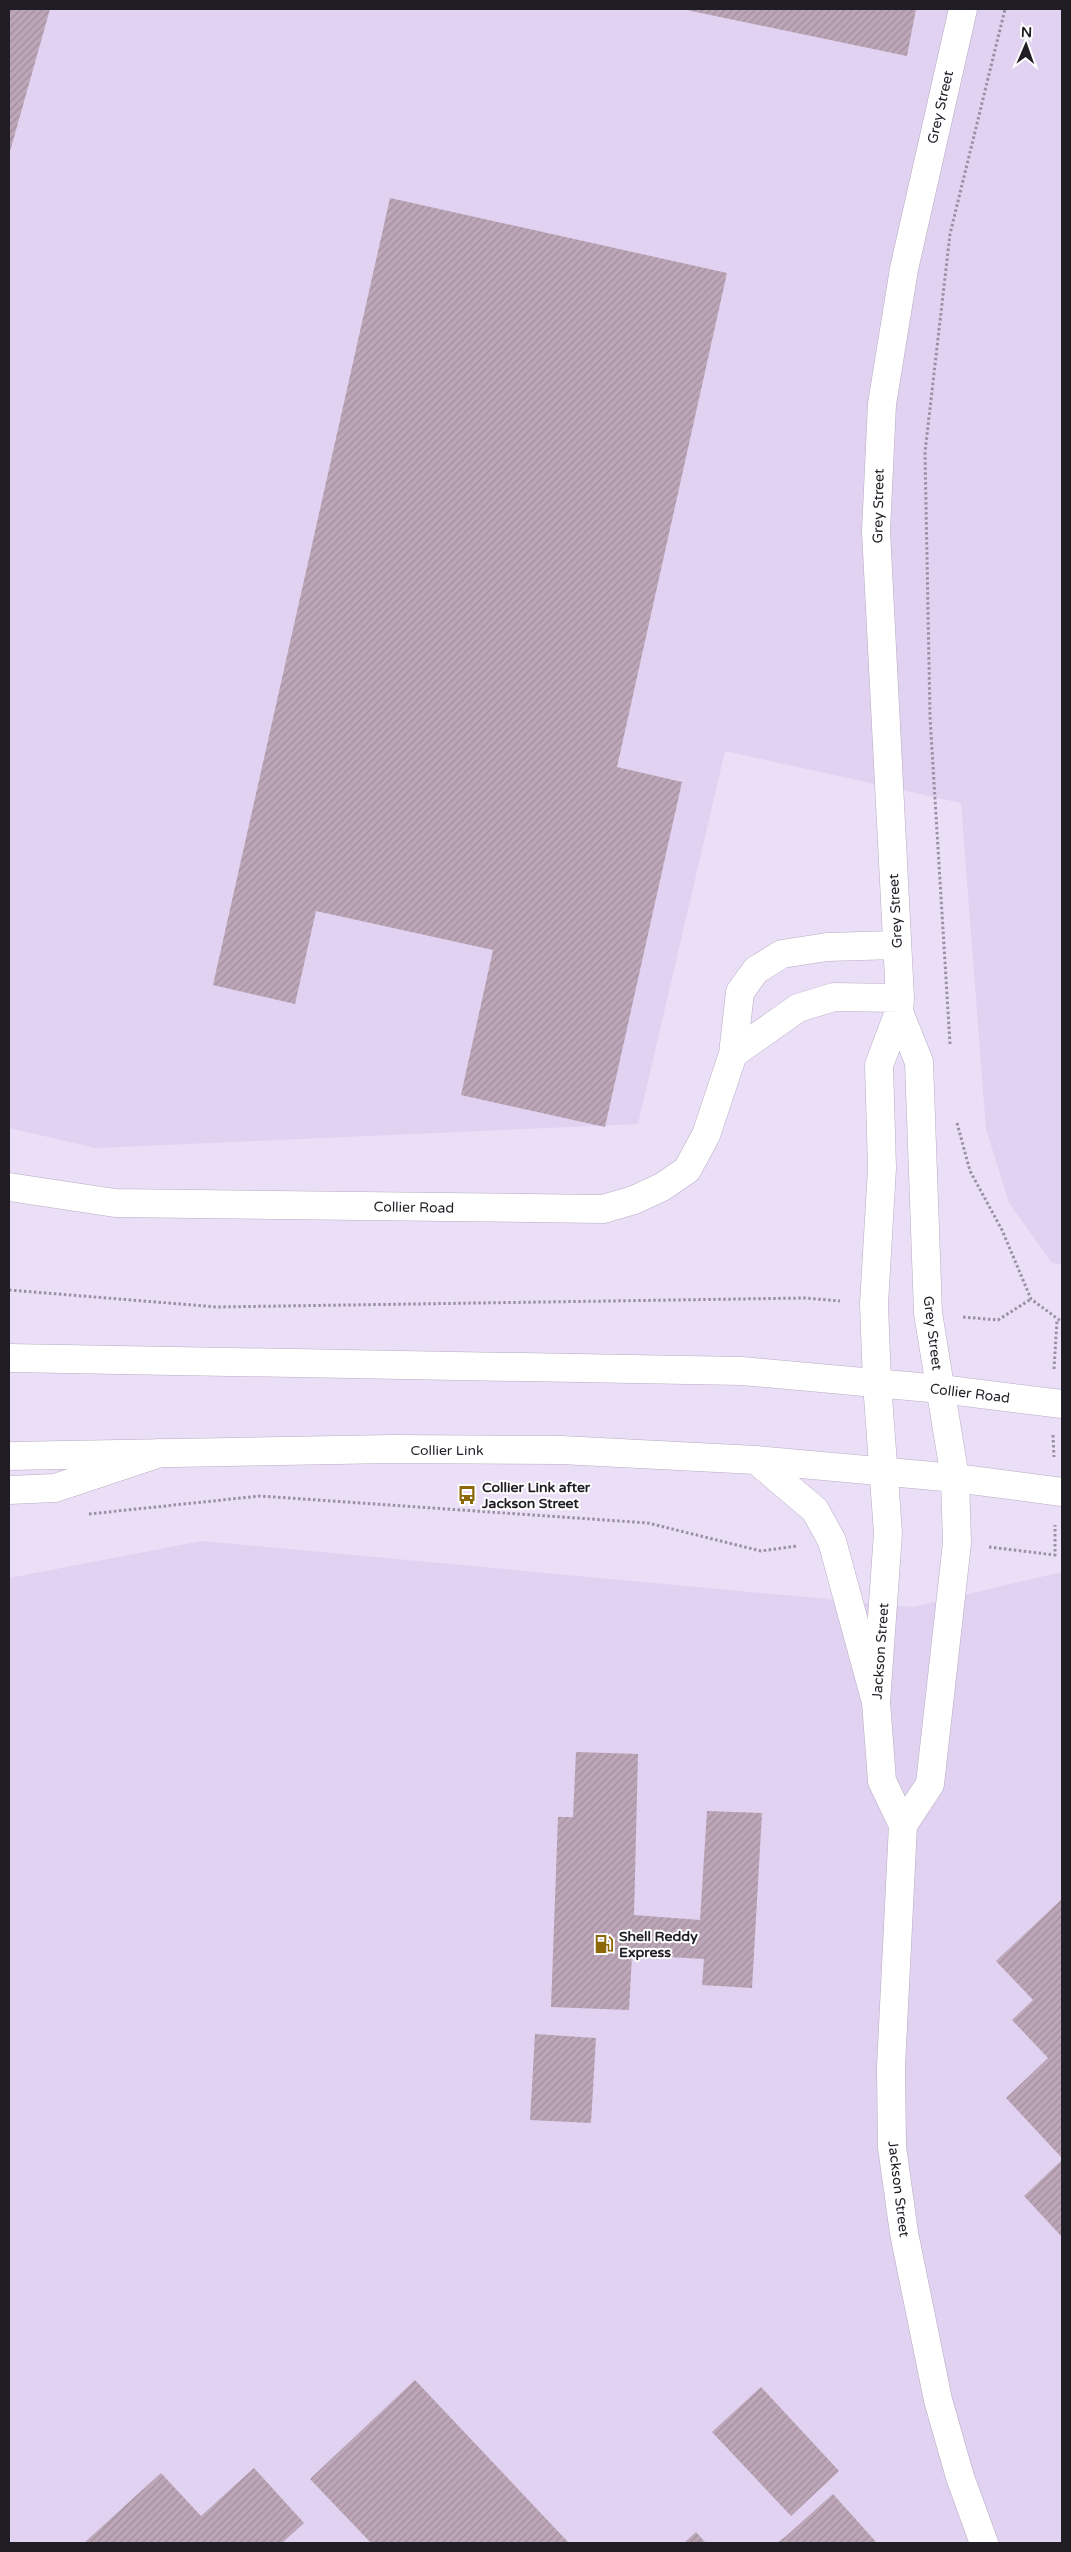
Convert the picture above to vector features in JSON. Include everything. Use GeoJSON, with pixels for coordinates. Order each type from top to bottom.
{"type":"FeatureCollection","features":[{"type":"Feature","properties":{"kind":"main road","name":"Grey Street"},"geometry":{"type":"LineString","coordinates":[[955,1478],[928,1313],[919,1062],[900,1005],[876,531],[882,404],[904,268],[962,9]]}},
{"type":"Feature","properties":{"kind":"main road","name":"Collier Road"},"geometry":{"type":"LineString","coordinates":[[9,1187],[115,1203],[603,1209],[634,1200],[655,1190],[687,1170],[706,1135],[733,1054],[740,992],[756,970],[782,954],[827,947],[897,945]]}},
{"type":"Feature","properties":{"kind":"main road"},"geometry":{"type":"LineString","coordinates":[[733,1054],[798,1008],[834,997],[900,1005]]}},
{"type":"Feature","properties":{"kind":"main road","name":"Grey Street"},"geometry":{"type":"LineString","coordinates":[[877,1383],[874,1304],[882,1168],[879,1065],[900,1005]]}},
{"type":"Feature","properties":{"kind":"main road"},"geometry":{"type":"LineString","coordinates":[[9,1358],[646,1368],[742,1371],[877,1383]]}},
{"type":"Feature","properties":{"kind":"main road","name":"Collier Road"},"geometry":{"type":"LineString","coordinates":[[877,1383],[1062,1404]]}},
{"type":"Feature","properties":{"kind":"main road","name":"Jackson Street"},"geometry":{"type":"LineString","coordinates":[[877,1383],[888,1541],[876,1702],[882,1781],[903,1825],[891,2067],[892,2147],[904,2233],[938,2400],[960,2477],[984,2543]]}},
{"type":"Feature","properties":{"kind":"main road","name":"Collier Link"},"geometry":{"type":"LineString","coordinates":[[9,1456],[392,1450],[561,1450],[756,1460],[884,1472]]}},
{"type":"Feature","properties":{"kind":"main road"},"geometry":{"type":"LineString","coordinates":[[9,1490],[55,1488],[160,1453]]}},
{"type":"Feature","properties":{"kind":"main road"},"geometry":{"type":"LineString","coordinates":[[756,1460],[815,1510],[832,1541],[876,1702]]}},
{"type":"Feature","properties":{"kind":"main road"},"geometry":{"type":"LineString","coordinates":[[884,1472],[955,1478],[1062,1492]]}},
{"type":"Feature","properties":{"kind":"main road"},"geometry":{"type":"LineString","coordinates":[[903,1825],[930,1784],[957,1542],[955,1478]]}},
{"type":"Feature","properties":{"kind":"path"},"geometry":{"type":"LineString","coordinates":[[950,1046],[930,717],[925,452],[950,234],[1005,9]]}},
{"type":"Feature","properties":{"kind":"path"},"geometry":{"type":"LineString","coordinates":[[954,1116],[970,1171],[1002,1230],[1031,1299],[1062,1322]]}},
{"type":"Feature","properties":{"kind":"path"},"geometry":{"type":"LineString","coordinates":[[9,1290],[216,1307],[805,1298]]}},
{"type":"Feature","properties":{"kind":"path"},"geometry":{"type":"LineString","coordinates":[[84,1514],[260,1496],[648,1523],[761,1551],[832,1541]]}},
{"type":"Feature","properties":{"kind":"path"},"geometry":{"type":"LineString","coordinates":[[957,1542],[1055,1555]]}},
{"type":"Feature","properties":{"kind":"shaded area"},"geometry":{"type":"Polygon","coordinates":[[[9,9],[1062,9],[1062,1265],[1052,1263],[1009,1203],[986,1129],[961,803],[725,751],[638,1124],[96,1148],[9,1128],[9,9]]]}},
{"type":"Feature","properties":{"kind":"shaded area"},"geometry":{"type":"Polygon","coordinates":[[[202,1541],[913,1607],[1062,1572],[1062,2543],[9,2543],[9,1578],[202,1541]]]}},
{"type":"Feature","properties":{"kind":"building"},"geometry":{"type":"Polygon","coordinates":[[[9,9],[50,9],[9,155],[9,9]]]}},
{"type":"Feature","properties":{"kind":"building"},"geometry":{"type":"Polygon","coordinates":[[[682,9],[916,9],[907,56],[682,9]]]}},
{"type":"Feature","properties":{"kind":"building"},"geometry":{"type":"Polygon","coordinates":[[[390,198],[727,273],[617,767],[682,782],[605,1127],[461,1095],[493,950],[316,911],[295,1004],[213,985],[390,198]]]}},
{"type":"Feature","properties":{"kind":"building"},"geometry":{"type":"Polygon","coordinates":[[[576,1752],[638,1754],[634,1915],[700,1920],[707,1811],[762,1813],[752,1988],[702,1985],[704,1959],[632,1955],[629,2010],[551,2007],[558,1817],[573,1817],[576,1752]]]}},
{"type":"Feature","properties":{"kind":"building"},"geometry":{"type":"Polygon","coordinates":[[[1062,1899],[1062,2158],[1006,2098],[1048,2058],[1012,2020],[1033,2000],[996,1961],[1062,1899]]]}},
{"type":"Feature","properties":{"kind":"building"},"geometry":{"type":"Polygon","coordinates":[[[535,2034],[596,2038],[591,2123],[530,2120],[535,2034]]]}},
{"type":"Feature","properties":{"kind":"building"},"geometry":{"type":"Polygon","coordinates":[[[1062,2160],[1062,2237],[1024,2196],[1062,2160]]]}},
{"type":"Feature","properties":{"kind":"building"},"geometry":{"type":"Polygon","coordinates":[[[415,2380],[569,2543],[371,2543],[310,2479],[415,2380]]]}},
{"type":"Feature","properties":{"kind":"building"},"geometry":{"type":"Polygon","coordinates":[[[761,2387],[839,2471],[791,2516],[712,2432],[761,2387]]]}},
{"type":"Feature","properties":{"kind":"building"},"geometry":{"type":"Polygon","coordinates":[[[254,2468],[304,2523],[282,2543],[84,2543],[161,2473],[201,2516],[254,2468]]]}},
{"type":"Feature","properties":{"kind":"building"},"geometry":{"type":"Polygon","coordinates":[[[833,2494],[877,2543],[777,2543],[785,2537],[833,2494]]]}},
{"type":"Feature","properties":{"kind":"building"},"geometry":{"type":"Polygon","coordinates":[[[696,2532],[706,2543],[684,2543],[696,2532]]]}},
{"type":"Feature","properties":{"kind":"place","name":"Collier Link after Jackson Street"},"geometry":{"type":"Point","coordinates":[467,1495]}},
{"type":"Feature","properties":{"kind":"place","name":"Shell Reddy Express"},"geometry":{"type":"Point","coordinates":[604,1944]}}]}
